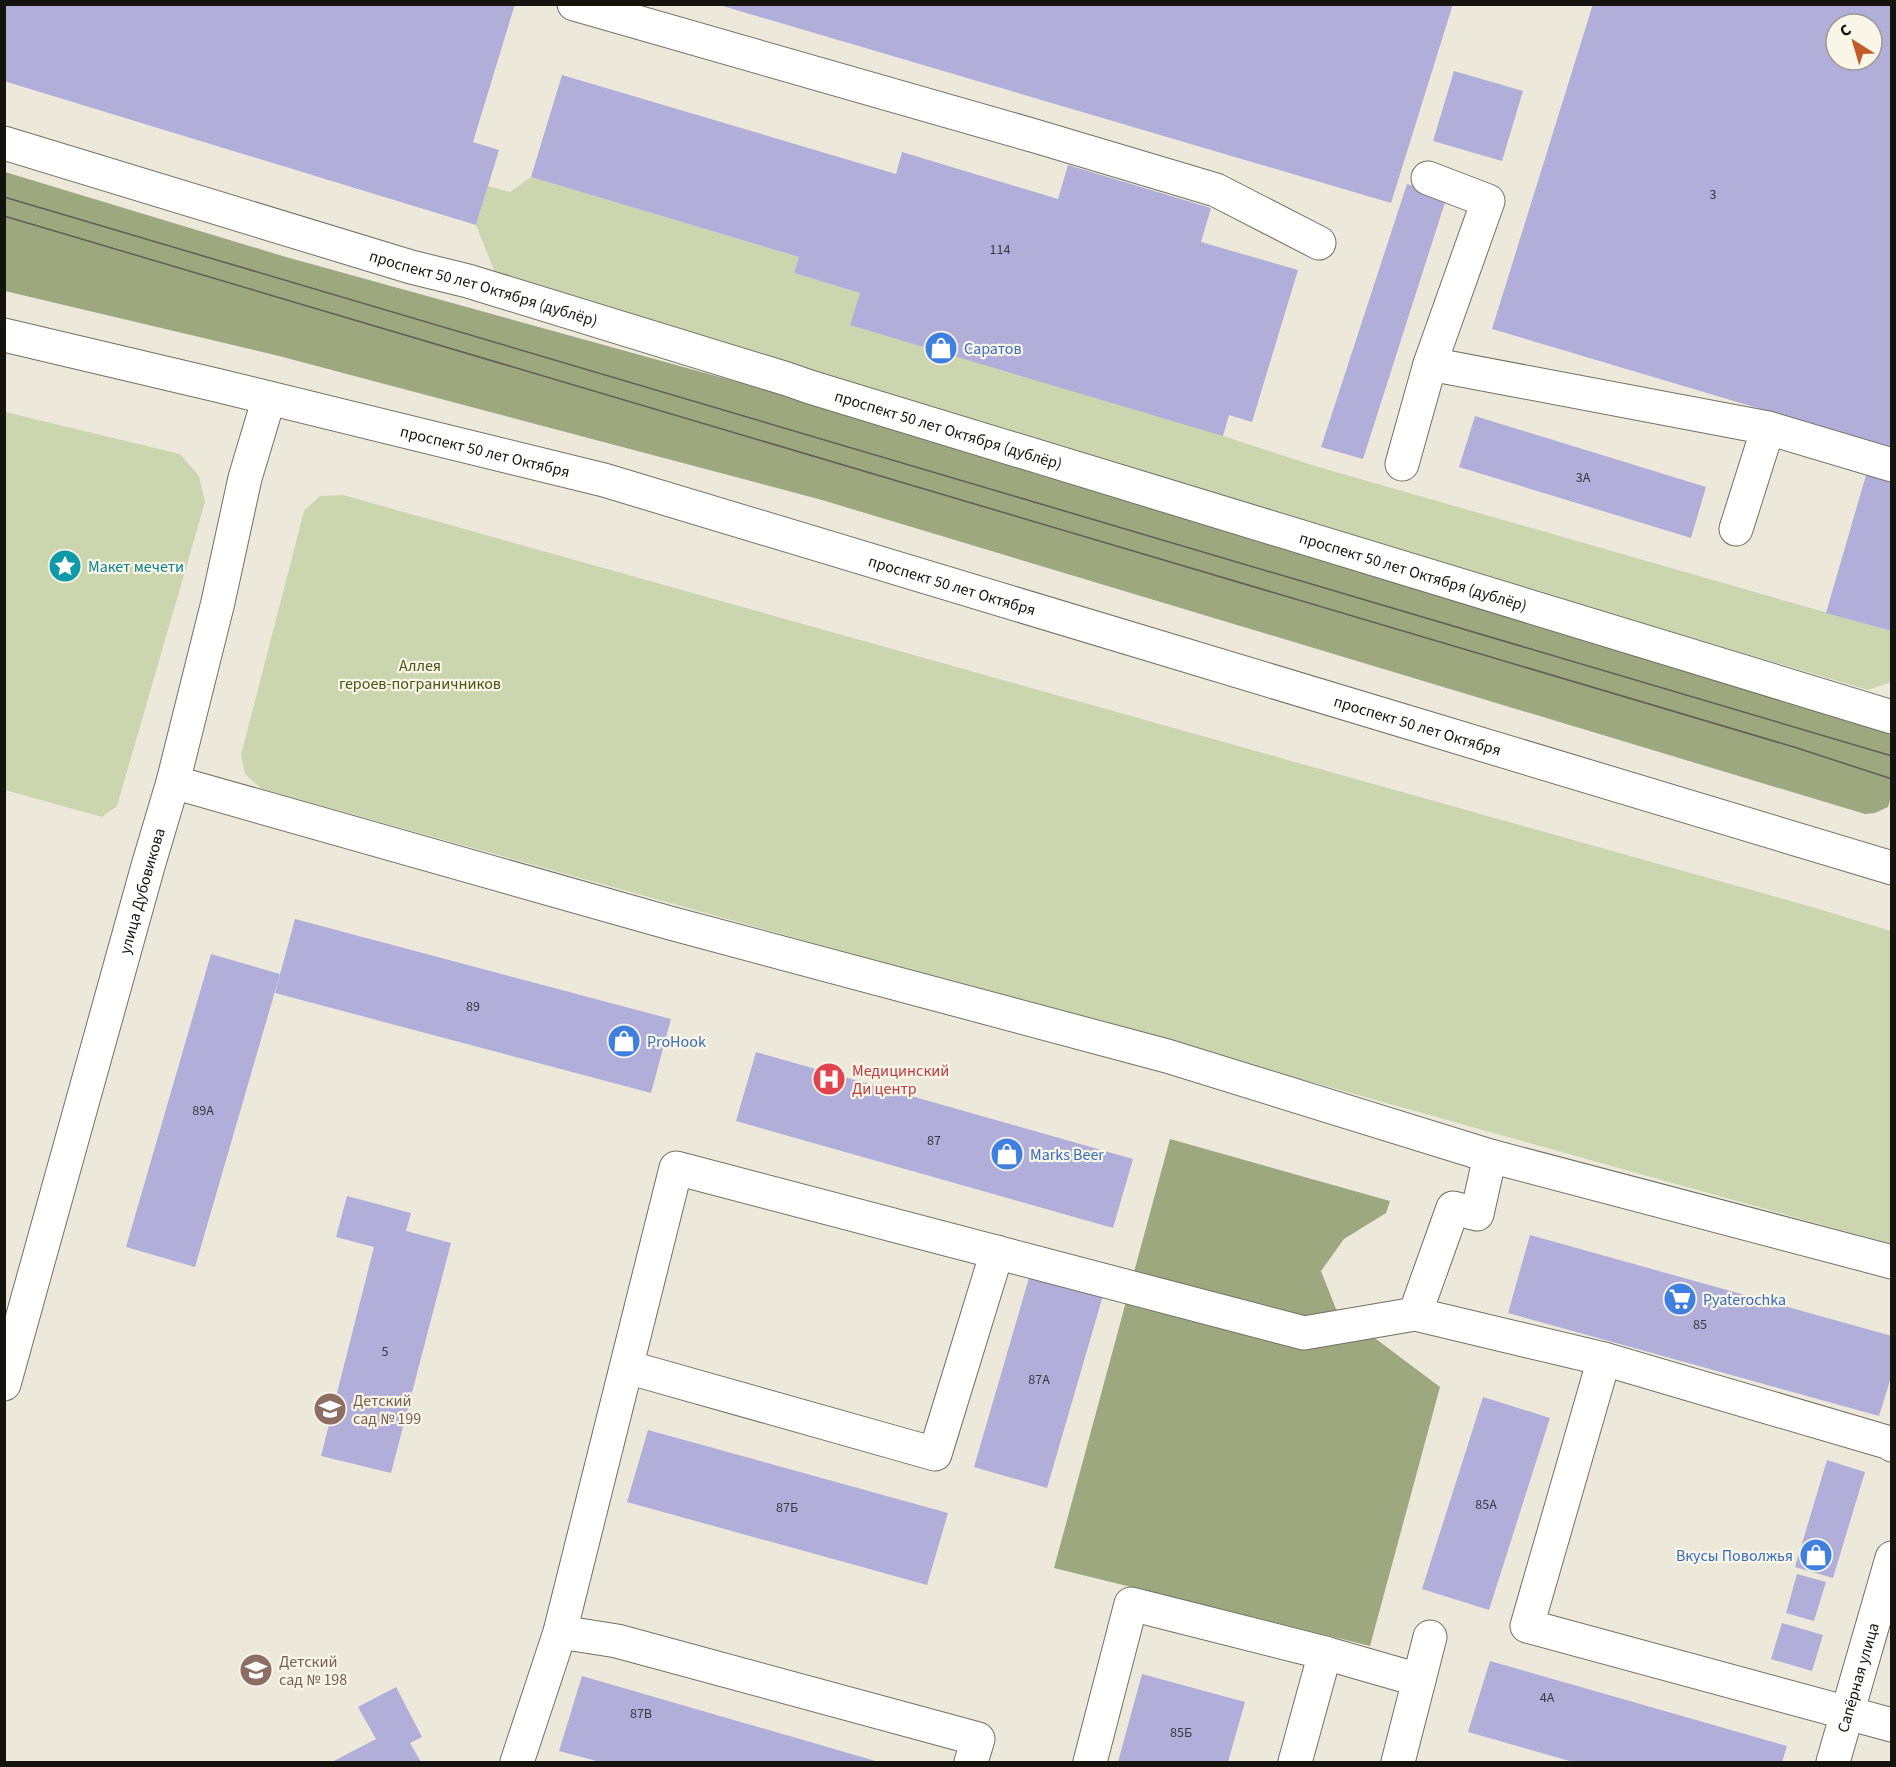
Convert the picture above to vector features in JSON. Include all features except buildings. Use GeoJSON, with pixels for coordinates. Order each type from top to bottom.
{"type":"FeatureCollection","features":[{"type":"Feature","properties":{"kind":"street"},"geometry":{"type":"LineString","coordinates":[[574,4],[1216,190],[1319,243]]}},
{"type":"Feature","properties":{"kind":"street","name":"проспект 50 лет Октября (дублёр)"},"geometry":{"type":"LineString","coordinates":[[4,143],[411,267],[490,288],[1892,717]]}},
{"type":"Feature","properties":{"kind":"street"},"geometry":{"type":"LineString","coordinates":[[1402,464],[1430,364],[1488,201],[1428,178]]}},
{"type":"Feature","properties":{"kind":"street","name":"проспект 50 лет Октября"},"geometry":{"type":"LineString","coordinates":[[4,335],[604,480],[1892,868]]}},
{"type":"Feature","properties":{"kind":"street"},"geometry":{"type":"LineString","coordinates":[[1430,364],[1767,428],[1892,465]]}},
{"type":"Feature","properties":{"kind":"street","name":"улица Дубовикова"},"geometry":{"type":"LineString","coordinates":[[4,1384],[173,782],[218,602],[245,478],[269,398]]}},
{"type":"Feature","properties":{"kind":"street"},"geometry":{"type":"LineString","coordinates":[[1736,529],[1767,428]]}},
{"type":"Feature","properties":{"kind":"street"},"geometry":{"type":"LineString","coordinates":[[173,782],[670,923],[1167,1056],[1490,1156],[1892,1262]]}},
{"type":"Feature","properties":{"kind":"street"},"geometry":{"type":"LineString","coordinates":[[1415,1314],[1453,1208],[1477,1214],[1490,1156]]}},
{"type":"Feature","properties":{"kind":"street"},"geometry":{"type":"LineString","coordinates":[[517,1762],[560,1632],[676,1168],[1304,1333],[1415,1314],[1604,1359],[1892,1445]]}},
{"type":"Feature","properties":{"kind":"street"},"geometry":{"type":"LineString","coordinates":[[627,1367],[935,1454],[997,1252]]}},
{"type":"Feature","properties":{"kind":"street"},"geometry":{"type":"LineString","coordinates":[[1604,1359],[1527,1626],[1892,1725]]}},
{"type":"Feature","properties":{"kind":"street","name":"Сапёрная улица"},"geometry":{"type":"LineString","coordinates":[[1833,1762],[1892,1558]]}},
{"type":"Feature","properties":{"kind":"street"},"geometry":{"type":"LineString","coordinates":[[1090,1762],[1131,1604],[1325,1653],[1419,1680]]}},
{"type":"Feature","properties":{"kind":"street"},"geometry":{"type":"LineString","coordinates":[[560,1632],[617,1641],[978,1739],[971,1762]]}},
{"type":"Feature","properties":{"kind":"street"},"geometry":{"type":"LineString","coordinates":[[1398,1762],[1431,1637]]}},
{"type":"Feature","properties":{"kind":"street"},"geometry":{"type":"LineString","coordinates":[[1295,1762],[1325,1653]]}},
{"type":"Feature","properties":{"kind":"green space"},"geometry":{"type":"Polygon","coordinates":[[[5,172],[286,257],[785,395],[1891,730],[1891,797],[1888,807],[1875,813],[1865,814],[822,500],[279,356],[5,291],[5,172]]]}},
{"type":"Feature","properties":{"kind":"green space"},"geometry":{"type":"Polygon","coordinates":[[[531,177],[799,257],[794,273],[860,293],[1223,436],[1315,466],[1891,631],[1891,682],[1868,690],[796,372],[498,280],[476,225],[488,186],[510,192],[531,177]]]}},
{"type":"Feature","properties":{"kind":"green space"},"geometry":{"type":"Polygon","coordinates":[[[5,412],[180,454],[199,476],[205,502],[117,806],[102,817],[5,790],[5,412]]]}},
{"type":"Feature","properties":{"kind":"green space","name":"Аллея героев-пограничников"},"geometry":{"type":"Polygon","coordinates":[[[343,495],[1891,931],[1891,1244],[262,789],[245,774],[241,755],[304,511],[320,496],[343,495]]]}},
{"type":"Feature","properties":{"kind":"green space"},"geometry":{"type":"Polygon","coordinates":[[[1170,1139],[1390,1201],[1386,1213],[1344,1239],[1321,1271],[1336,1309],[1440,1387],[1370,1646],[1054,1568],[1170,1139]]]}},
{"type":"Feature","properties":{"kind":"tram line"},"geometry":{"type":"LineString","coordinates":[[4,197],[1892,756]]}},
{"type":"Feature","properties":{"kind":"tram line"},"geometry":{"type":"LineString","coordinates":[[4,216],[1794,747],[1892,779]]}},
{"type":"Feature","properties":{"kind":"place","name":"Саратов"},"geometry":{"type":"Point","coordinates":[941,348]}},
{"type":"Feature","properties":{"kind":"place","name":"Макет мечети"},"geometry":{"type":"Point","coordinates":[65,566]}},
{"type":"Feature","properties":{"kind":"place","name":"ProHook"},"geometry":{"type":"Point","coordinates":[624,1041]}},
{"type":"Feature","properties":{"kind":"place","name":"Медицинский Ди центр"},"geometry":{"type":"Point","coordinates":[829,1079]}},
{"type":"Feature","properties":{"kind":"place","name":"Marks Beer"},"geometry":{"type":"Point","coordinates":[1007,1154]}},
{"type":"Feature","properties":{"kind":"place","name":"Pyaterochka"},"geometry":{"type":"Point","coordinates":[1680,1299]}},
{"type":"Feature","properties":{"kind":"place","name":"Детский сад № 199"},"geometry":{"type":"Point","coordinates":[330,1409]}},
{"type":"Feature","properties":{"kind":"place","name":"Вкусы Поволжья"},"geometry":{"type":"Point","coordinates":[1816,1555]}},
{"type":"Feature","properties":{"kind":"place","name":"Детский сад № 198"},"geometry":{"type":"Point","coordinates":[256,1670]}}]}
